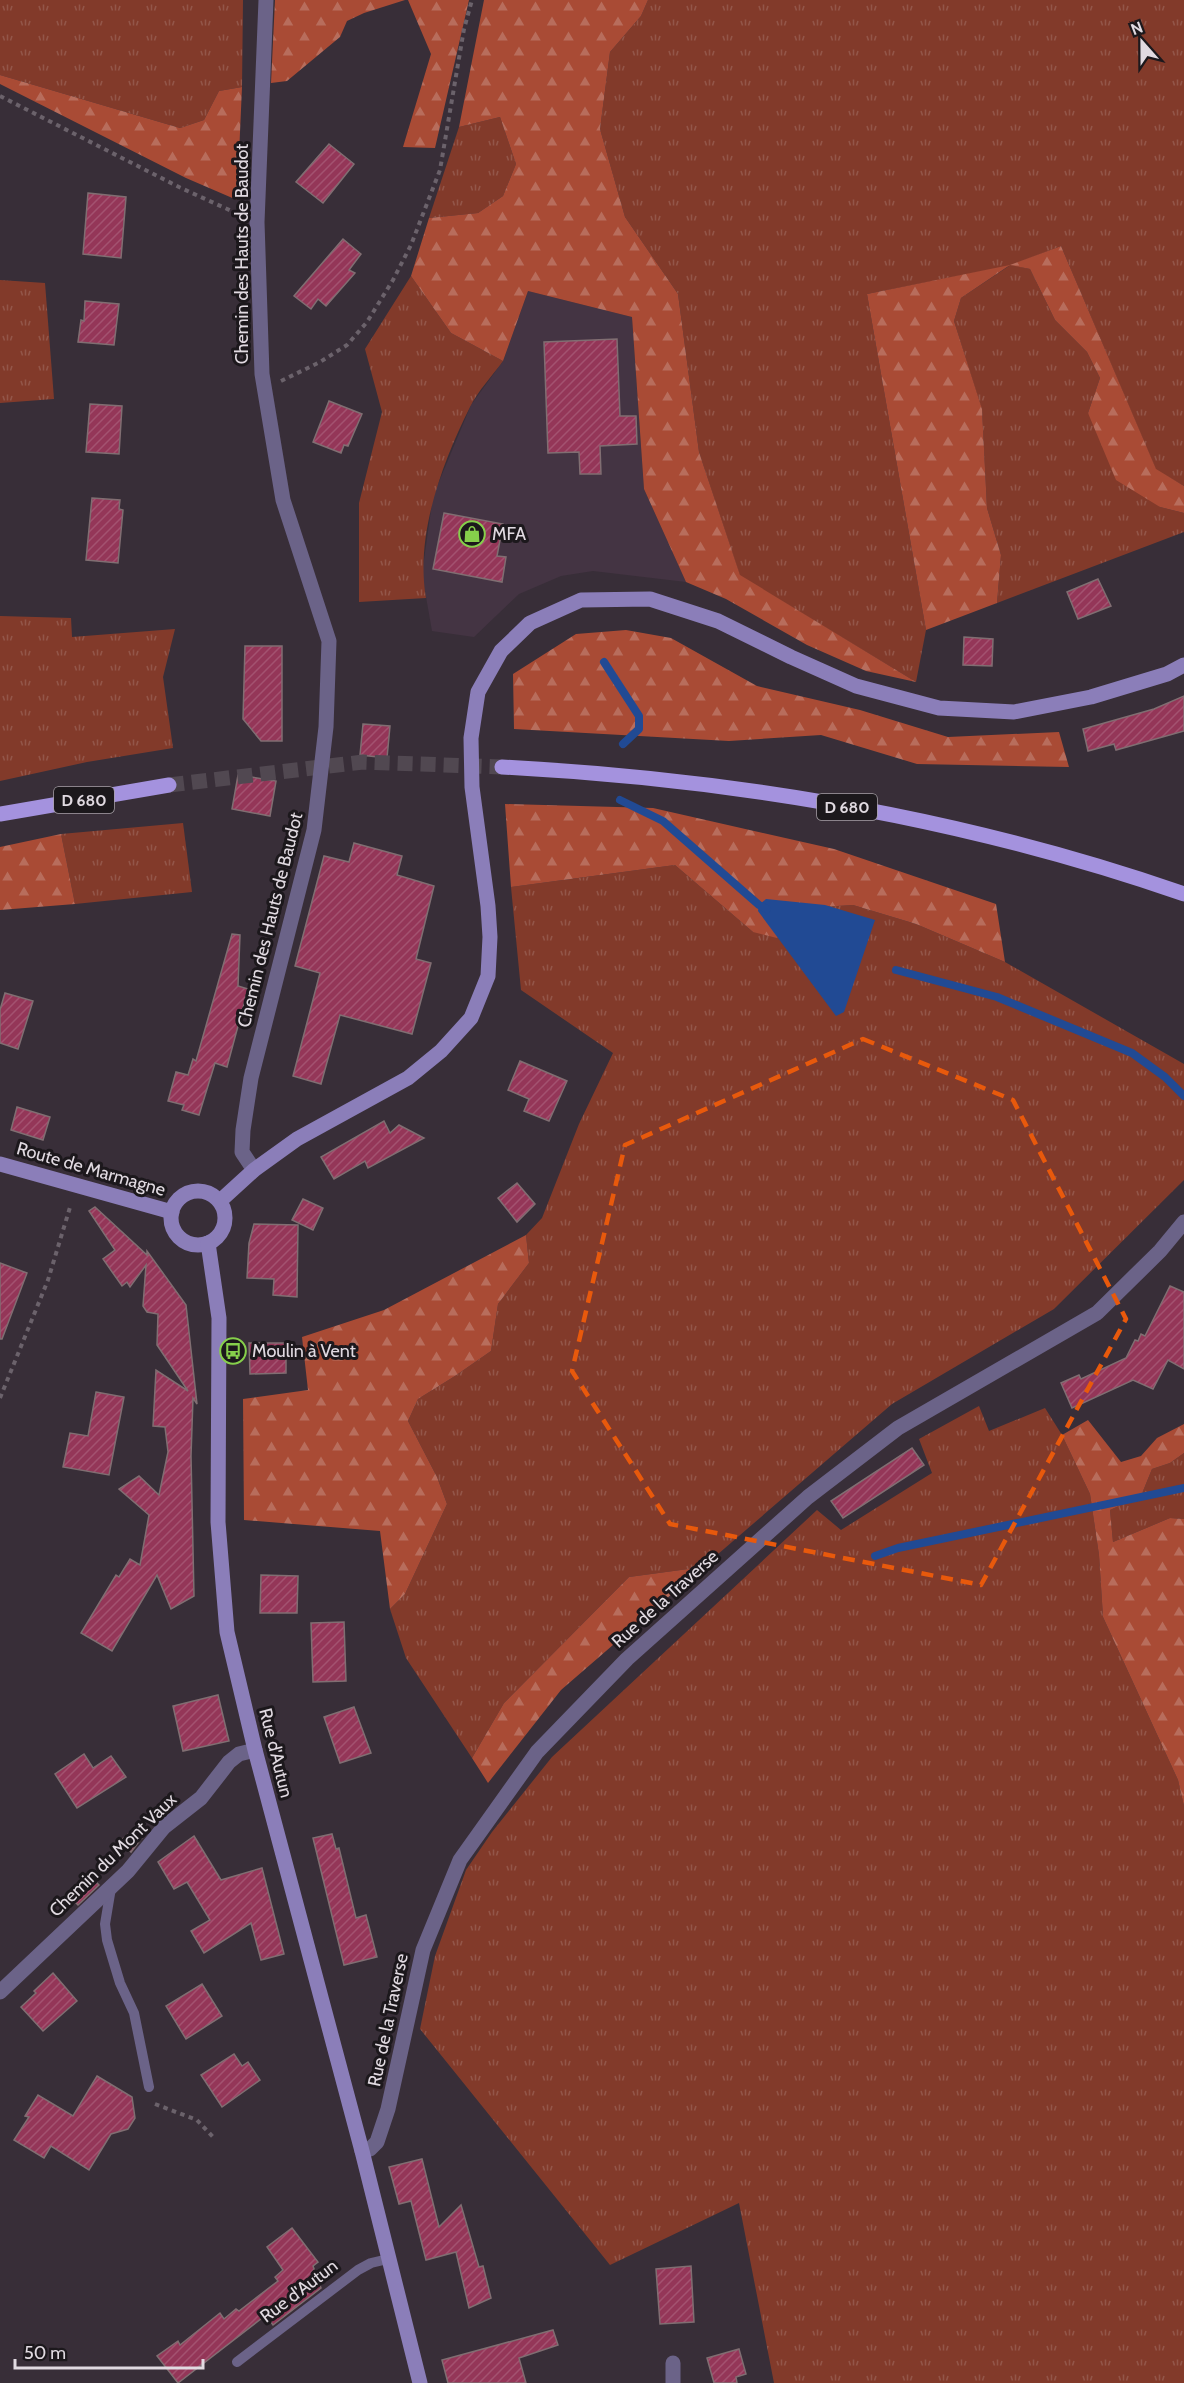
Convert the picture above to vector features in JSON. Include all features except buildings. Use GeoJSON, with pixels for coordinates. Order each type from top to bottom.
{"type":"FeatureCollection","features":[{"type":"Feature","properties":{"kind":"main road"},"geometry":{"type":"LineString","coordinates":[[219,1201],[254,1170],[297,1139],[408,1078],[441,1051],[471,1018],[488,976],[490,937],[472,787],[471,738],[478,692],[501,651],[530,623],[581,600],[650,599],[718,621],[856,686],[939,708],[1014,711],[1091,697],[1167,674],[1184,665]]}},
{"type":"Feature","properties":{"kind":"main road","name":"D 680"},"geometry":{"type":"LineString","coordinates":[[502,767],[563,770],[704,783],[845,807],[992,838],[1123,873],[1184,894]]}},
{"type":"Feature","properties":{"kind":"main road","name":"D 680"},"geometry":{"type":"LineString","coordinates":[[0,814],[169,786]]}},
{"type":"Feature","properties":{"kind":"main road","name":"Route de Marmagne"},"geometry":{"type":"LineString","coordinates":[[0,1164],[172,1212]]}},
{"type":"Feature","properties":{"kind":"main road"},"geometry":{"type":"LineString","coordinates":[[205,1192],[219,1201],[226,1217],[221,1233],[208,1244],[192,1244],[178,1236],[173,1229],[172,1212],[175,1204],[188,1193],[205,1192]]}},
{"type":"Feature","properties":{"kind":"main road","name":"Rue d'Autun"},"geometry":{"type":"LineString","coordinates":[[208,1244],[219,1318],[218,1522],[227,1632],[255,1750],[362,2151],[420,2383]]}},
{"type":"Feature","properties":{"kind":"street","name":"Chemin des Hauts de Baudot"},"geometry":{"type":"LineString","coordinates":[[254,1170],[242,1152],[243,1130],[251,1078],[314,830],[326,727],[328,641],[283,500],[262,375],[257,222],[266,0]]}},
{"type":"Feature","properties":{"kind":"street","name":"Rue de la Traverse"},"geometry":{"type":"LineString","coordinates":[[362,2151],[377,2142],[388,2109],[423,1950],[460,1860],[537,1752],[627,1659],[808,1497],[898,1428],[1097,1312],[1160,1251],[1184,1222]]}},
{"type":"Feature","properties":{"kind":"street","name":"Chemin du Mont Vaux"},"geometry":{"type":"LineString","coordinates":[[0,1992],[128,1871],[164,1827],[201,1798],[229,1762],[239,1754],[255,1750]]}},
{"type":"Feature","properties":{"kind":"street"},"geometry":{"type":"LineString","coordinates":[[673,2363],[673,2383]]}},
{"type":"Feature","properties":{"kind":"lane"},"geometry":{"type":"LineString","coordinates":[[111,1887],[105,1924],[107,1940],[120,1983],[134,2013],[149,2087]]}},
{"type":"Feature","properties":{"kind":"lane","name":"Rue d'Autun"},"geometry":{"type":"LineString","coordinates":[[237,2362],[358,2270],[371,2263],[388,2259]]}},
{"type":"Feature","properties":{"kind":"path"},"geometry":{"type":"LineString","coordinates":[[264,389],[320,362],[347,345],[367,322],[393,280],[411,245],[440,170],[464,30],[472,0]]}},
{"type":"Feature","properties":{"kind":"path"},"geometry":{"type":"LineString","coordinates":[[0,96],[178,188],[257,222]]}},
{"type":"Feature","properties":{"kind":"path"},"geometry":{"type":"LineString","coordinates":[[0,1398],[48,1280],[76,1187]]}},
{"type":"Feature","properties":{"kind":"path"},"geometry":{"type":"LineString","coordinates":[[149,2087],[154,2103],[197,2120],[213,2137]]}},
{"type":"Feature","properties":{"kind":"highlighted area"},"geometry":{"type":"Polygon","coordinates":[[[863,1039],[1013,1100],[1126,1319],[981,1585],[670,1524],[572,1371],[625,1145],[863,1039]]]}},
{"type":"Feature","properties":{"kind":"shaded area"},"geometry":{"type":"Polygon","coordinates":[[[528,291],[632,317],[644,489],[686,582],[593,571],[561,576],[519,594],[474,637],[432,631],[422,574],[433,496],[471,405],[503,361],[528,291]]]}},
{"type":"Feature","properties":{"kind":"green space"},"geometry":{"type":"Polygon","coordinates":[[[0,0],[243,0],[242,87],[219,91],[204,120],[180,128],[0,75],[0,0]]]}},
{"type":"Feature","properties":{"kind":"green space"},"geometry":{"type":"Polygon","coordinates":[[[275,0],[405,0],[347,21],[340,37],[287,81],[271,83],[275,0]]]}},
{"type":"Feature","properties":{"kind":"green space"},"geometry":{"type":"Polygon","coordinates":[[[408,0],[469,0],[435,148],[403,147],[431,54],[408,0]]]}},
{"type":"Feature","properties":{"kind":"green space"},"geometry":{"type":"Polygon","coordinates":[[[484,0],[648,0],[641,16],[610,52],[600,129],[625,217],[678,294],[699,452],[740,575],[916,682],[866,671],[807,645],[726,599],[686,582],[644,489],[632,317],[528,291],[503,361],[451,333],[411,276],[429,218],[478,213],[503,196],[516,164],[500,117],[459,127],[484,0]]]}},
{"type":"Feature","properties":{"kind":"green space"},"geometry":{"type":"Polygon","coordinates":[[[648,0],[1184,0],[1184,486],[1156,470],[1061,246],[1012,265],[1030,269],[1055,320],[1087,352],[1100,378],[1088,413],[1160,507],[1184,513],[1184,532],[997,603],[1001,555],[987,508],[982,410],[954,321],[961,298],[1009,266],[867,294],[926,630],[916,682],[740,576],[699,452],[678,294],[625,217],[600,129],[610,52],[641,16],[648,0]]]}},
{"type":"Feature","properties":{"kind":"green space"},"geometry":{"type":"Polygon","coordinates":[[[0,75],[180,128],[204,120],[219,91],[242,87],[237,200],[186,178],[0,84],[0,75]]]}},
{"type":"Feature","properties":{"kind":"green space"},"geometry":{"type":"Polygon","coordinates":[[[500,117],[516,164],[503,196],[478,213],[429,218],[459,127],[500,117]]]}},
{"type":"Feature","properties":{"kind":"green space"},"geometry":{"type":"Polygon","coordinates":[[[1061,246],[1156,469],[1184,486],[1184,513],[1160,507],[1116,480],[1088,413],[1100,378],[1087,352],[1055,320],[1030,269],[1010,265],[1061,246]]]}},
{"type":"Feature","properties":{"kind":"green space"},"geometry":{"type":"Polygon","coordinates":[[[1010,265],[961,298],[954,321],[982,409],[987,508],[1001,555],[997,603],[926,630],[867,294],[1010,265]]]}},
{"type":"Feature","properties":{"kind":"green space"},"geometry":{"type":"Polygon","coordinates":[[[411,276],[451,333],[503,361],[470,407],[441,475],[433,500],[424,549],[426,598],[359,602],[359,503],[382,412],[365,349],[411,276]]]}},
{"type":"Feature","properties":{"kind":"green space"},"geometry":{"type":"Polygon","coordinates":[[[0,280],[45,283],[54,399],[0,403],[0,280]]]}},
{"type":"Feature","properties":{"kind":"green space"},"geometry":{"type":"Polygon","coordinates":[[[0,616],[71,618],[72,637],[175,629],[163,677],[173,748],[87,762],[0,781],[0,616]]]}},
{"type":"Feature","properties":{"kind":"green space"},"geometry":{"type":"Polygon","coordinates":[[[626,630],[671,638],[757,686],[860,710],[948,737],[1059,732],[1069,767],[917,764],[821,735],[729,741],[514,729],[513,674],[576,634],[626,630]]]}},
{"type":"Feature","properties":{"kind":"green space"},"geometry":{"type":"Polygon","coordinates":[[[505,804],[653,808],[834,849],[996,904],[1005,962],[916,924],[853,905],[806,908],[777,938],[753,932],[675,865],[511,887],[505,804]]]}},
{"type":"Feature","properties":{"kind":"green space"},"geometry":{"type":"Polygon","coordinates":[[[183,823],[192,892],[75,904],[61,834],[183,823]]]}},
{"type":"Feature","properties":{"kind":"green space"},"geometry":{"type":"Polygon","coordinates":[[[61,834],[75,904],[0,910],[0,847],[61,834]]]}},
{"type":"Feature","properties":{"kind":"green space"},"geometry":{"type":"Polygon","coordinates":[[[675,865],[753,932],[806,908],[853,905],[916,924],[1005,962],[1184,1064],[1184,1180],[1054,1309],[892,1404],[703,1567],[629,1577],[504,1703],[472,1758],[406,1658],[390,1609],[405,1594],[447,1504],[437,1477],[408,1421],[418,1399],[491,1351],[498,1304],[529,1263],[526,1235],[542,1218],[579,1124],[613,1053],[521,990],[511,887],[675,865]]]}},
{"type":"Feature","properties":{"kind":"green space"},"geometry":{"type":"Polygon","coordinates":[[[526,1235],[529,1263],[498,1304],[491,1351],[418,1399],[408,1421],[437,1477],[447,1504],[405,1594],[390,1609],[380,1531],[244,1520],[243,1399],[308,1390],[302,1337],[384,1310],[526,1235]]]}},
{"type":"Feature","properties":{"kind":"green space"},"geometry":{"type":"Polygon","coordinates":[[[979,1406],[989,1431],[1045,1408],[1062,1435],[1090,1494],[1099,1555],[1103,1617],[1178,1780],[1184,1806],[1184,2383],[774,2383],[739,2203],[610,2265],[420,2029],[435,1956],[466,1870],[492,1832],[552,1757],[817,1510],[841,1530],[932,1473],[919,1439],[979,1406]]]}},
{"type":"Feature","properties":{"kind":"green space"},"geometry":{"type":"Polygon","coordinates":[[[1088,1420],[1121,1462],[1141,1456],[1157,1438],[1184,1424],[1184,1453],[1170,1463],[1152,1469],[1141,1496],[1110,1510],[1113,1542],[1170,1518],[1184,1519],[1184,1806],[1178,1780],[1103,1617],[1099,1555],[1090,1494],[1062,1435],[1088,1420]]]}},
{"type":"Feature","properties":{"kind":"green space"},"geometry":{"type":"Polygon","coordinates":[[[1184,1453],[1184,1519],[1170,1518],[1113,1542],[1110,1510],[1141,1496],[1152,1469],[1170,1463],[1184,1453]]]}},
{"type":"Feature","properties":{"kind":"green space"},"geometry":{"type":"Polygon","coordinates":[[[703,1567],[561,1690],[488,1783],[472,1758],[504,1703],[629,1577],[703,1567]]]}},
{"type":"Feature","properties":{"kind":"water"},"geometry":{"type":"Polygon","coordinates":[[[766,899],[825,905],[875,920],[844,1012],[836,1016],[758,911],[759,905],[766,899]]]}},
{"type":"Feature","properties":{"kind":"waterway"},"geometry":{"type":"LineString","coordinates":[[604,662],[639,716],[639,729],[623,744]]}},
{"type":"Feature","properties":{"kind":"waterway"},"geometry":{"type":"LineString","coordinates":[[620,800],[663,821],[759,905],[767,909]]}},
{"type":"Feature","properties":{"kind":"waterway"},"geometry":{"type":"LineString","coordinates":[[896,970],[997,997],[1132,1053],[1165,1077],[1184,1096]]}},
{"type":"Feature","properties":{"kind":"waterway"},"geometry":{"type":"LineString","coordinates":[[875,1556],[898,1548],[1184,1488]]}},
{"type":"Feature","properties":{"kind":"tunnel"},"geometry":{"type":"LineString","coordinates":[[169,785],[363,762],[502,767]]}},
{"type":"Feature","properties":{"kind":"place","name":"MFA"},"geometry":{"type":"Point","coordinates":[472,534]}},
{"type":"Feature","properties":{"kind":"place","name":"Moulin à Vent"},"geometry":{"type":"Point","coordinates":[233,1351]}}]}
